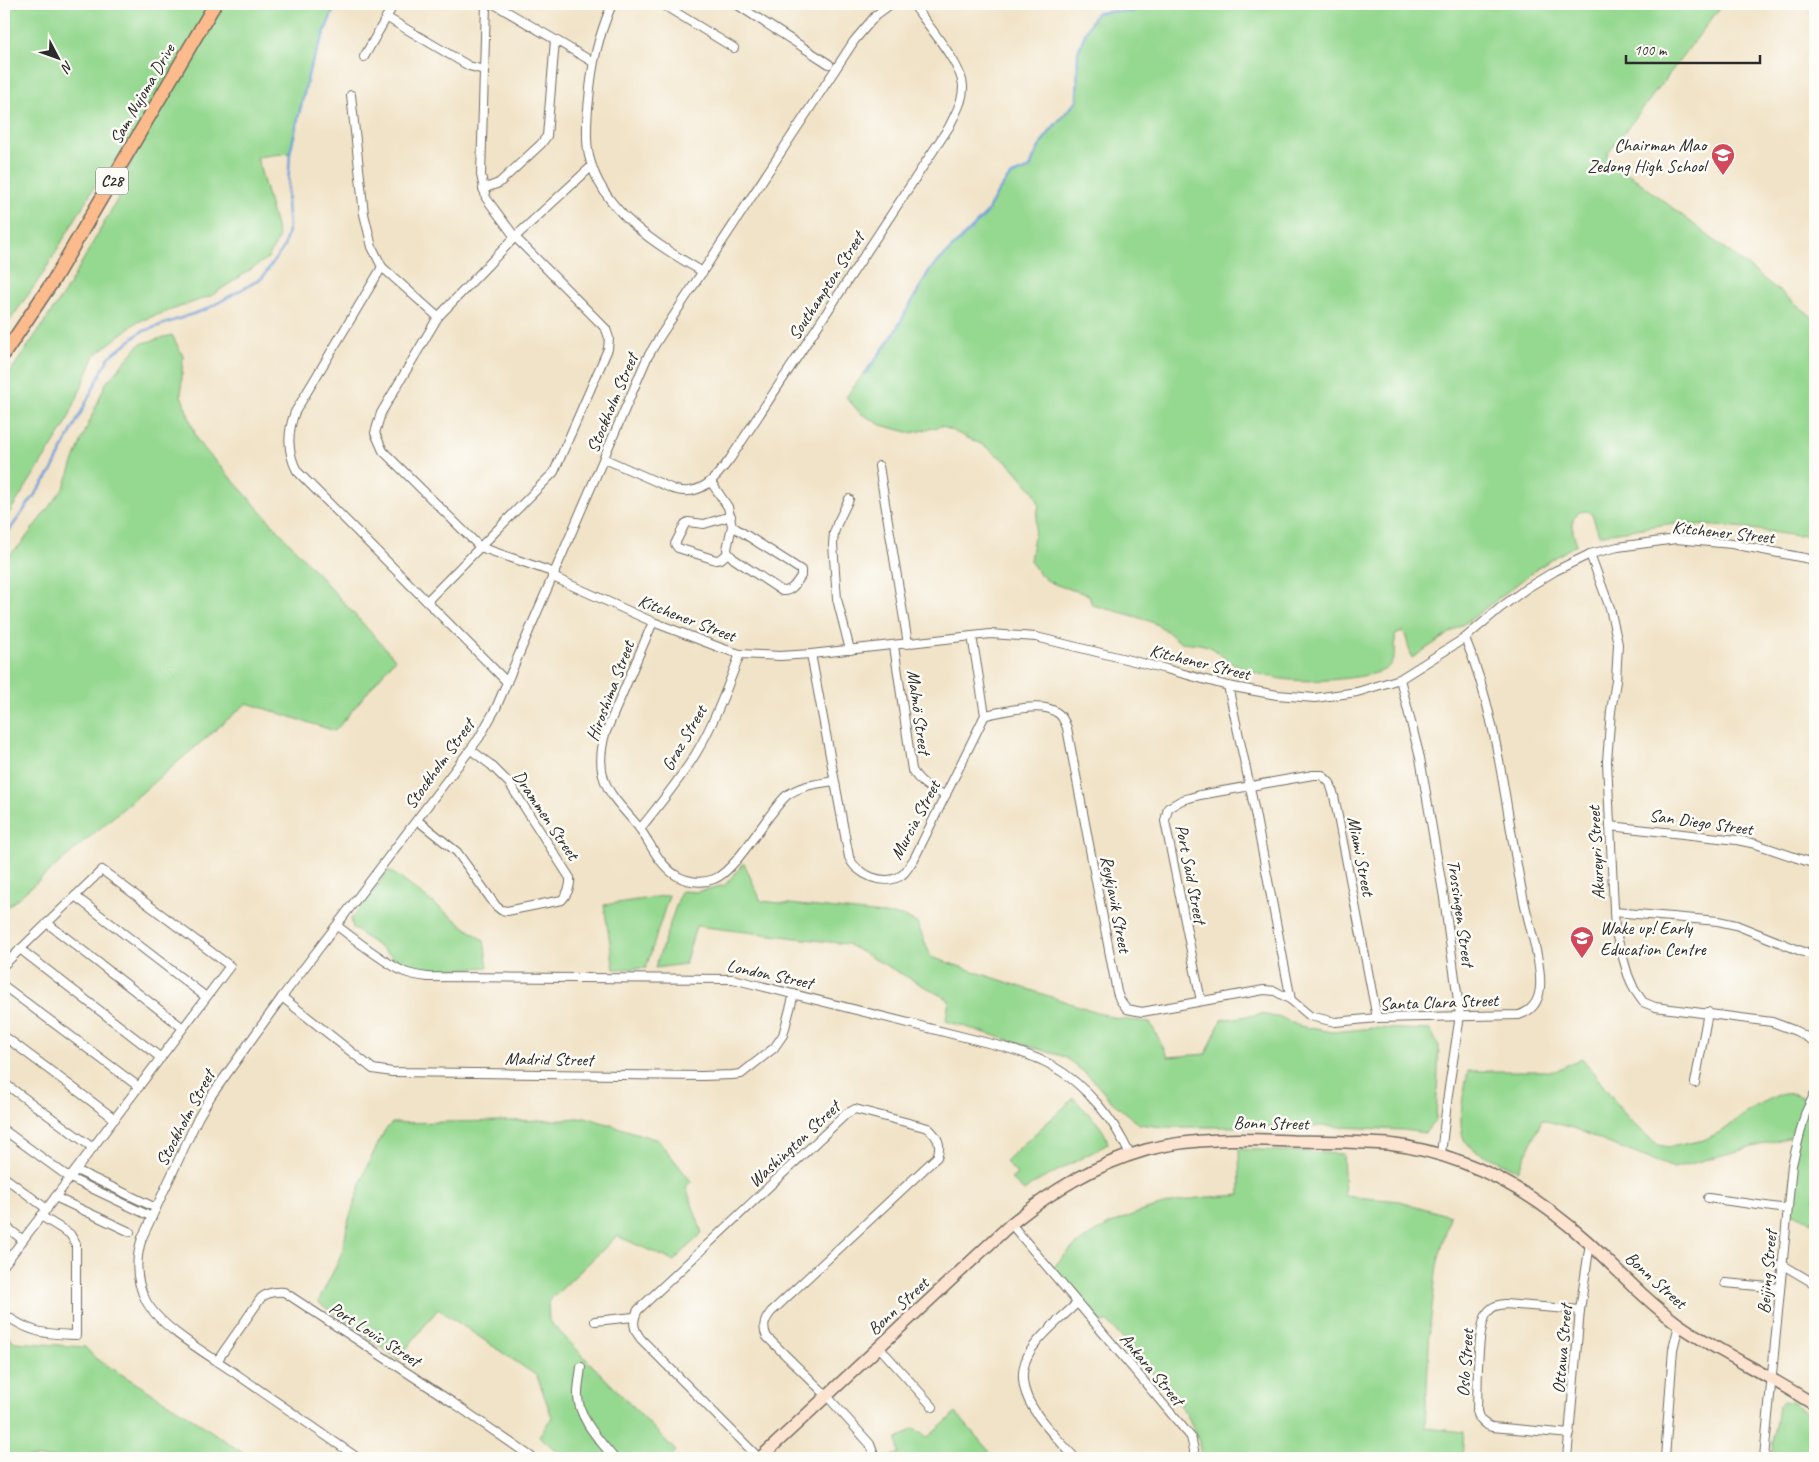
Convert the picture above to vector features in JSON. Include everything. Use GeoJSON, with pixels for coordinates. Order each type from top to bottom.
{"type":"FeatureCollection","features":[{"type":"Feature","properties":{"kind":"main road","name":"Sam Nujoma Drive"},"geometry":{"type":"LineString","coordinates":[[4,354],[53,282],[215,4]]}},
{"type":"Feature","properties":{"kind":"street"},"geometry":{"type":"LineString","coordinates":[[364,57],[394,4]]}},
{"type":"Feature","properties":{"kind":"street"},"geometry":{"type":"LineString","coordinates":[[427,601],[554,472],[608,349],[610,338],[606,329],[516,237],[486,198],[481,175],[486,4]]}},
{"type":"Feature","properties":{"kind":"street"},"geometry":{"type":"LineString","coordinates":[[494,4],[592,62]]}},
{"type":"Feature","properties":{"kind":"street"},"geometry":{"type":"LineString","coordinates":[[612,4],[592,62],[587,137],[588,154],[592,166],[597,179],[629,221],[653,242],[702,272]]}},
{"type":"Feature","properties":{"kind":"street"},"geometry":{"type":"LineString","coordinates":[[662,4],[734,48]]}},
{"type":"Feature","properties":{"kind":"street"},"geometry":{"type":"LineString","coordinates":[[736,4],[829,64]]}},
{"type":"Feature","properties":{"kind":"street","name":"Stockholm Street"},"geometry":{"type":"LineString","coordinates":[[358,1458],[217,1361],[156,1315],[147,1302],[136,1270],[137,1252],[198,1118],[211,1096],[282,997],[471,750],[491,716],[507,682],[605,459],[647,358],[854,41],[876,15],[890,4]]}},
{"type":"Feature","properties":{"kind":"street","name":"Southampton Street"},"geometry":{"type":"LineString","coordinates":[[711,482],[730,459],[948,127],[958,107],[962,90],[960,74],[913,4]]}},
{"type":"Feature","properties":{"kind":"street"},"geometry":{"type":"LineString","coordinates":[[386,18],[468,66],[484,70]]}},
{"type":"Feature","properties":{"kind":"street"},"geometry":{"type":"LineString","coordinates":[[483,188],[499,183],[547,136],[555,40]]}},
{"type":"Feature","properties":{"kind":"street"},"geometry":{"type":"LineString","coordinates":[[351,95],[364,214],[372,247],[382,267],[438,317]]}},
{"type":"Feature","properties":{"kind":"street"},"geometry":{"type":"LineString","coordinates":[[480,547],[382,451],[375,433],[381,413],[438,317],[516,237],[592,166]]}},
{"type":"Feature","properties":{"kind":"street"},"geometry":{"type":"LineString","coordinates":[[382,267],[295,412],[290,424],[289,450],[292,461],[297,471],[507,682]]}},
{"type":"Feature","properties":{"kind":"street"},"geometry":{"type":"LineString","coordinates":[[605,459],[677,491],[696,490],[711,482],[728,507],[732,526],[727,549],[728,553],[734,559],[782,590],[787,591],[791,589],[801,576],[801,570],[732,526]]}},
{"type":"Feature","properties":{"kind":"street"},"geometry":{"type":"LineString","coordinates":[[879,466],[908,644]]}},
{"type":"Feature","properties":{"kind":"street"},"geometry":{"type":"LineString","coordinates":[[849,499],[837,524],[833,544],[837,598],[850,650]]}},
{"type":"Feature","properties":{"kind":"street"},"geometry":{"type":"LineString","coordinates":[[728,553],[721,559],[716,560],[678,548],[675,544],[685,524],[688,522],[704,524],[730,516]]}},
{"type":"Feature","properties":{"kind":"street","name":"Kitchener Street"},"geometry":{"type":"LineString","coordinates":[[480,547],[554,575],[653,622],[740,654],[780,656],[811,654],[990,634],[1036,637],[1228,686],[1277,696],[1315,698],[1357,692],[1400,679],[1465,638],[1527,588],[1555,571],[1590,554],[1618,547],[1676,540],[1732,544],[1815,560]]}},
{"type":"Feature","properties":{"kind":"street","name":"Akureyri Street"},"geometry":{"type":"LineString","coordinates":[[1590,554],[1610,608],[1618,644],[1607,761],[1610,826],[1615,930],[1634,989],[1643,1002],[1655,1007],[1708,1012],[1772,1022],[1796,1031],[1815,1042]]}},
{"type":"Feature","properties":{"kind":"street","name":"Hiroshima Street"},"geometry":{"type":"LineString","coordinates":[[653,622],[607,728],[602,745],[601,758],[604,781],[610,791],[640,829],[664,865],[674,874],[691,881],[714,880],[728,870],[786,796],[792,791],[805,786],[834,781]]}},
{"type":"Feature","properties":{"kind":"street"},"geometry":{"type":"LineString","coordinates":[[972,636],[985,715]]}},
{"type":"Feature","properties":{"kind":"street","name":"Santa Clara Street"},"geometry":{"type":"LineString","coordinates":[[1291,1000],[1305,1013],[1319,1020],[1335,1022],[1377,1018],[1519,1015],[1527,1013],[1538,1000],[1540,985],[1501,764],[1478,674],[1465,638]]}},
{"type":"Feature","properties":{"kind":"street","name":"Malmö Street"},"geometry":{"type":"LineString","coordinates":[[894,646],[911,765],[922,783],[934,791],[946,795]]}},
{"type":"Feature","properties":{"kind":"street","name":"Graz Street"},"geometry":{"type":"LineString","coordinates":[[640,829],[698,750],[723,698],[740,654]]}},
{"type":"Feature","properties":{"kind":"street","name":"Murcia Street"},"geometry":{"type":"LineString","coordinates":[[811,654],[850,861],[868,876],[892,879],[906,871],[985,715]]}},
{"type":"Feature","properties":{"kind":"street","name":"Trossingen Street"},"geometry":{"type":"LineString","coordinates":[[1400,679],[1420,758],[1444,898],[1460,1016],[1441,1154]]}},
{"type":"Feature","properties":{"kind":"street"},"geometry":{"type":"LineString","coordinates":[[1228,686],[1250,787],[1291,1000]]}},
{"type":"Feature","properties":{"kind":"street","name":"Reykjavik Street"},"geometry":{"type":"LineString","coordinates":[[985,715],[1045,706],[1058,712],[1067,728],[1117,992],[1122,1004],[1130,1010],[1142,1012],[1201,1000],[1272,990],[1291,1000]]}},
{"type":"Feature","properties":{"kind":"street","name":"Drammen Street"},"geometry":{"type":"LineString","coordinates":[[416,820],[457,852],[492,901],[501,910],[507,911],[562,900],[567,894],[570,888],[570,878],[509,783],[491,765],[471,750]]}},
{"type":"Feature","properties":{"kind":"street","name":"Miami Street"},"geometry":{"type":"LineString","coordinates":[[1250,787],[1313,775],[1322,775],[1330,783],[1377,1018]]}},
{"type":"Feature","properties":{"kind":"street","name":"Port Said Street"},"geometry":{"type":"LineString","coordinates":[[1201,1000],[1165,821],[1166,811],[1170,805],[1190,798],[1250,787]]}},
{"type":"Feature","properties":{"kind":"street","name":"San Diego Street"},"geometry":{"type":"LineString","coordinates":[[1610,826],[1737,840],[1770,848],[1815,864]]}},
{"type":"Feature","properties":{"kind":"street"},"geometry":{"type":"LineString","coordinates":[[4,965],[102,870],[230,966],[4,1266]]}},
{"type":"Feature","properties":{"kind":"street"},"geometry":{"type":"LineString","coordinates":[[76,896],[206,997]]}},
{"type":"Feature","properties":{"kind":"street"},"geometry":{"type":"LineString","coordinates":[[1614,912],[1718,921],[1736,925],[1806,953],[1815,953]]}},
{"type":"Feature","properties":{"kind":"street"},"geometry":{"type":"LineString","coordinates":[[47,923],[183,1028]]}},
{"type":"Feature","properties":{"kind":"street","name":"London Street"},"geometry":{"type":"LineString","coordinates":[[337,926],[393,966],[405,972],[428,977],[725,978],[1004,1046],[1053,1066],[1092,1098],[1119,1132],[1130,1155]]}},
{"type":"Feature","properties":{"kind":"street"},"geometry":{"type":"LineString","coordinates":[[20,950],[161,1058]]}},
{"type":"Feature","properties":{"kind":"street"},"geometry":{"type":"LineString","coordinates":[[4,986],[138,1087]]}},
{"type":"Feature","properties":{"kind":"street","name":"Madrid Street"},"geometry":{"type":"LineString","coordinates":[[282,997],[362,1061],[379,1071],[702,1076],[741,1074],[774,1048],[784,1035],[794,994]]}},
{"type":"Feature","properties":{"kind":"street"},"geometry":{"type":"LineString","coordinates":[[1695,1083],[1708,1012]]}},
{"type":"Feature","properties":{"kind":"street"},"geometry":{"type":"LineString","coordinates":[[4,1036],[114,1119]]}},
{"type":"Feature","properties":{"kind":"street"},"geometry":{"type":"LineString","coordinates":[[4,1083],[92,1148]]}},
{"type":"Feature","properties":{"kind":"street","name":"Beijing Street"},"geometry":{"type":"LineString","coordinates":[[1764,1458],[1795,1150],[1805,1114],[1815,1093]]}},
{"type":"Feature","properties":{"kind":"street","name":"Washington Street"},"geometry":{"type":"LineString","coordinates":[[634,1317],[638,1310],[850,1110],[859,1109],[928,1128],[936,1136],[940,1144],[936,1157],[766,1318],[764,1325],[767,1337],[826,1396]]}},
{"type":"Feature","properties":{"kind":"street"},"geometry":{"type":"LineString","coordinates":[[4,1130],[70,1178],[152,1216]]}},
{"type":"Feature","properties":{"kind":"street","name":"Bonn Street"},"geometry":{"type":"LineString","coordinates":[[759,1458],[1011,1224],[1045,1197],[1101,1166],[1130,1155],[1166,1146],[1198,1142],[1260,1140],[1366,1142],[1408,1147],[1441,1154],[1472,1165],[1514,1186],[1544,1204],[1679,1325],[1815,1405]]}},
{"type":"Feature","properties":{"kind":"street"},"geometry":{"type":"LineString","coordinates":[[76,1170],[156,1208]]}},
{"type":"Feature","properties":{"kind":"street"},"geometry":{"type":"LineString","coordinates":[[4,1177],[47,1209]]}},
{"type":"Feature","properties":{"kind":"street"},"geometry":{"type":"LineString","coordinates":[[56,1198],[130,1232]]}},
{"type":"Feature","properties":{"kind":"street"},"geometry":{"type":"LineString","coordinates":[[1708,1198],[1788,1208]]}},
{"type":"Feature","properties":{"kind":"street"},"geometry":{"type":"LineString","coordinates":[[4,1314],[18,1324],[46,1334],[76,1335],[76,1244],[70,1234],[41,1216]]}},
{"type":"Feature","properties":{"kind":"street","name":"Ankara Street"},"geometry":{"type":"LineString","coordinates":[[1011,1224],[1190,1437],[1194,1458]]}},
{"type":"Feature","properties":{"kind":"street"},"geometry":{"type":"LineString","coordinates":[[4,1225],[23,1240]]}},
{"type":"Feature","properties":{"kind":"street","name":"Ottawa Street"},"geometry":{"type":"LineString","coordinates":[[1567,1458],[1580,1310],[1590,1244]]}},
{"type":"Feature","properties":{"kind":"street"},"geometry":{"type":"LineString","coordinates":[[1783,1265],[1815,1284]]}},
{"type":"Feature","properties":{"kind":"street"},"geometry":{"type":"LineString","coordinates":[[1725,1283],[1780,1288]]}},
{"type":"Feature","properties":{"kind":"street","name":"Port Louis Street"},"geometry":{"type":"LineString","coordinates":[[217,1361],[261,1298],[267,1293],[284,1292],[452,1402],[533,1458]]}},
{"type":"Feature","properties":{"kind":"street"},"geometry":{"type":"LineString","coordinates":[[1075,1458],[1031,1408],[1024,1388],[1023,1377],[1024,1365],[1031,1350],[1077,1303]]}},
{"type":"Feature","properties":{"kind":"street","name":"Oslo Street"},"geometry":{"type":"LineString","coordinates":[[1570,1434],[1492,1426],[1482,1422],[1477,1411],[1481,1326],[1491,1308],[1505,1304],[1580,1310]]}},
{"type":"Feature","properties":{"kind":"street"},"geometry":{"type":"LineString","coordinates":[[595,1320],[634,1317],[634,1330],[641,1339],[759,1458]]}},
{"type":"Feature","properties":{"kind":"street"},"geometry":{"type":"LineString","coordinates":[[1665,1458],[1672,1358],[1679,1325]]}},
{"type":"Feature","properties":{"kind":"street"},"geometry":{"type":"LineString","coordinates":[[879,1347],[933,1407]]}},
{"type":"Feature","properties":{"kind":"street"},"geometry":{"type":"LineString","coordinates":[[581,1367],[578,1396],[580,1407],[596,1436],[614,1458]]}},
{"type":"Feature","properties":{"kind":"street"},"geometry":{"type":"LineString","coordinates":[[826,1396],[870,1444],[875,1458]]}},
{"type":"Feature","properties":{"kind":"green space"},"geometry":{"type":"Polygon","coordinates":[[[4,4],[336,4],[310,68],[290,153],[257,157],[279,238],[268,258],[211,296],[137,322],[95,355],[65,426],[4,521],[4,381],[65,292],[121,193],[142,130],[99,179],[42,275],[4,329],[4,4]]]}},
{"type":"Feature","properties":{"kind":"green space"},"geometry":{"type":"Polygon","coordinates":[[[1140,4],[1723,4],[1606,156],[1815,319],[1815,530],[1808,535],[1797,536],[1738,527],[1667,524],[1599,535],[1592,514],[1586,511],[1579,512],[1573,519],[1573,533],[1577,544],[1538,568],[1474,617],[1412,658],[1404,631],[1395,635],[1392,662],[1383,670],[1356,677],[1309,681],[1279,678],[1249,671],[1230,662],[1212,648],[1179,641],[1164,629],[1151,622],[1092,605],[1089,595],[1058,585],[1039,574],[1030,561],[1039,504],[1034,492],[1012,466],[985,446],[942,426],[911,433],[881,425],[860,413],[846,397],[893,335],[929,271],[985,215],[1010,176],[1030,168],[1043,140],[1077,101],[1078,52],[1096,13],[1114,11],[1133,12],[1140,4]]]}},
{"type":"Feature","properties":{"kind":"green space"},"geometry":{"type":"Polygon","coordinates":[[[172,335],[183,356],[181,395],[198,442],[395,659],[335,731],[247,703],[4,910],[4,560],[21,544],[64,487],[106,383],[140,344],[172,335]]]}},
{"type":"Feature","properties":{"kind":"green space"},"geometry":{"type":"Polygon","coordinates":[[[744,863],[761,901],[902,916],[917,923],[931,957],[1118,1019],[1150,1022],[1168,1057],[1206,1054],[1221,1020],[1261,1014],[1282,1018],[1299,1026],[1332,1032],[1372,1028],[1430,1030],[1439,1046],[1436,1120],[1425,1133],[1403,1130],[1322,1126],[1162,1127],[1139,1124],[1111,1101],[1091,1078],[1065,1057],[946,1021],[949,1000],[847,944],[696,926],[685,964],[655,968],[681,891],[696,892],[725,885],[744,863]]]}},
{"type":"Feature","properties":{"kind":"green space"},"geometry":{"type":"Polygon","coordinates":[[[389,870],[484,941],[488,967],[416,969],[397,960],[353,928],[351,919],[389,870]]]}},
{"type":"Feature","properties":{"kind":"green space"},"geometry":{"type":"Polygon","coordinates":[[[669,895],[646,968],[614,969],[604,905],[669,895]]]}},
{"type":"Feature","properties":{"kind":"green space"},"geometry":{"type":"Polygon","coordinates":[[[1582,1058],[1628,1118],[1657,1145],[1670,1147],[1704,1140],[1724,1130],[1754,1107],[1778,1095],[1792,1093],[1811,1101],[1815,1093],[1815,1224],[1787,1209],[1798,1135],[1674,1168],[1574,1128],[1542,1120],[1518,1171],[1473,1149],[1464,1140],[1461,1110],[1468,1071],[1555,1071],[1582,1058]]]}},
{"type":"Feature","properties":{"kind":"green space"},"geometry":{"type":"Polygon","coordinates":[[[1074,1098],[1099,1125],[1108,1144],[1033,1184],[1024,1191],[1011,1179],[1017,1174],[1005,1161],[1074,1098]]]}},
{"type":"Feature","properties":{"kind":"green space"},"geometry":{"type":"Polygon","coordinates":[[[585,1117],[658,1140],[691,1181],[686,1187],[702,1233],[674,1261],[617,1236],[548,1302],[549,1321],[676,1451],[670,1458],[560,1458],[559,1453],[539,1436],[552,1417],[537,1376],[438,1309],[398,1359],[318,1302],[342,1254],[348,1222],[367,1166],[385,1130],[392,1123],[559,1120],[585,1117]]]}},
{"type":"Feature","properties":{"kind":"green space"},"geometry":{"type":"Polygon","coordinates":[[[1239,1149],[1343,1154],[1345,1196],[1399,1201],[1450,1216],[1437,1265],[1430,1325],[1425,1428],[1464,1432],[1462,1458],[1201,1458],[1199,1442],[1186,1413],[1108,1322],[1101,1322],[1053,1269],[1064,1255],[1079,1243],[1131,1215],[1193,1199],[1240,1195],[1239,1149]]]}},
{"type":"Feature","properties":{"kind":"green space"},"geometry":{"type":"Polygon","coordinates":[[[4,1334],[15,1342],[85,1347],[95,1358],[189,1416],[250,1458],[4,1458],[4,1334]]]}},
{"type":"Feature","properties":{"kind":"green space"},"geometry":{"type":"Polygon","coordinates":[[[1783,1401],[1791,1402],[1815,1417],[1815,1458],[1771,1458],[1778,1406],[1783,1401]]]}},
{"type":"Feature","properties":{"kind":"green space"},"geometry":{"type":"Polygon","coordinates":[[[956,1413],[995,1458],[886,1458],[886,1456],[899,1454],[897,1440],[914,1428],[927,1438],[956,1413]]]}},
{"type":"Feature","properties":{"kind":"waterway"},"geometry":{"type":"LineString","coordinates":[[4,538],[51,472],[109,357],[141,332],[207,309],[262,278],[284,247],[289,226],[287,204],[290,153],[310,68],[336,4]]}},
{"type":"Feature","properties":{"kind":"waterway"},"geometry":{"type":"LineString","coordinates":[[865,374],[893,335],[929,271],[985,215],[1010,176],[1030,168],[1044,140],[1077,101],[1078,52],[1096,13],[1114,11],[1133,12],[1140,4]]}},
{"type":"Feature","properties":{"kind":"place","name":"Chairman Mao Zedong High School"},"geometry":{"type":"Point","coordinates":[1723,176]}},
{"type":"Feature","properties":{"kind":"place","name":"Wake up! Early Education Centre"},"geometry":{"type":"Point","coordinates":[1582,959]}}]}
